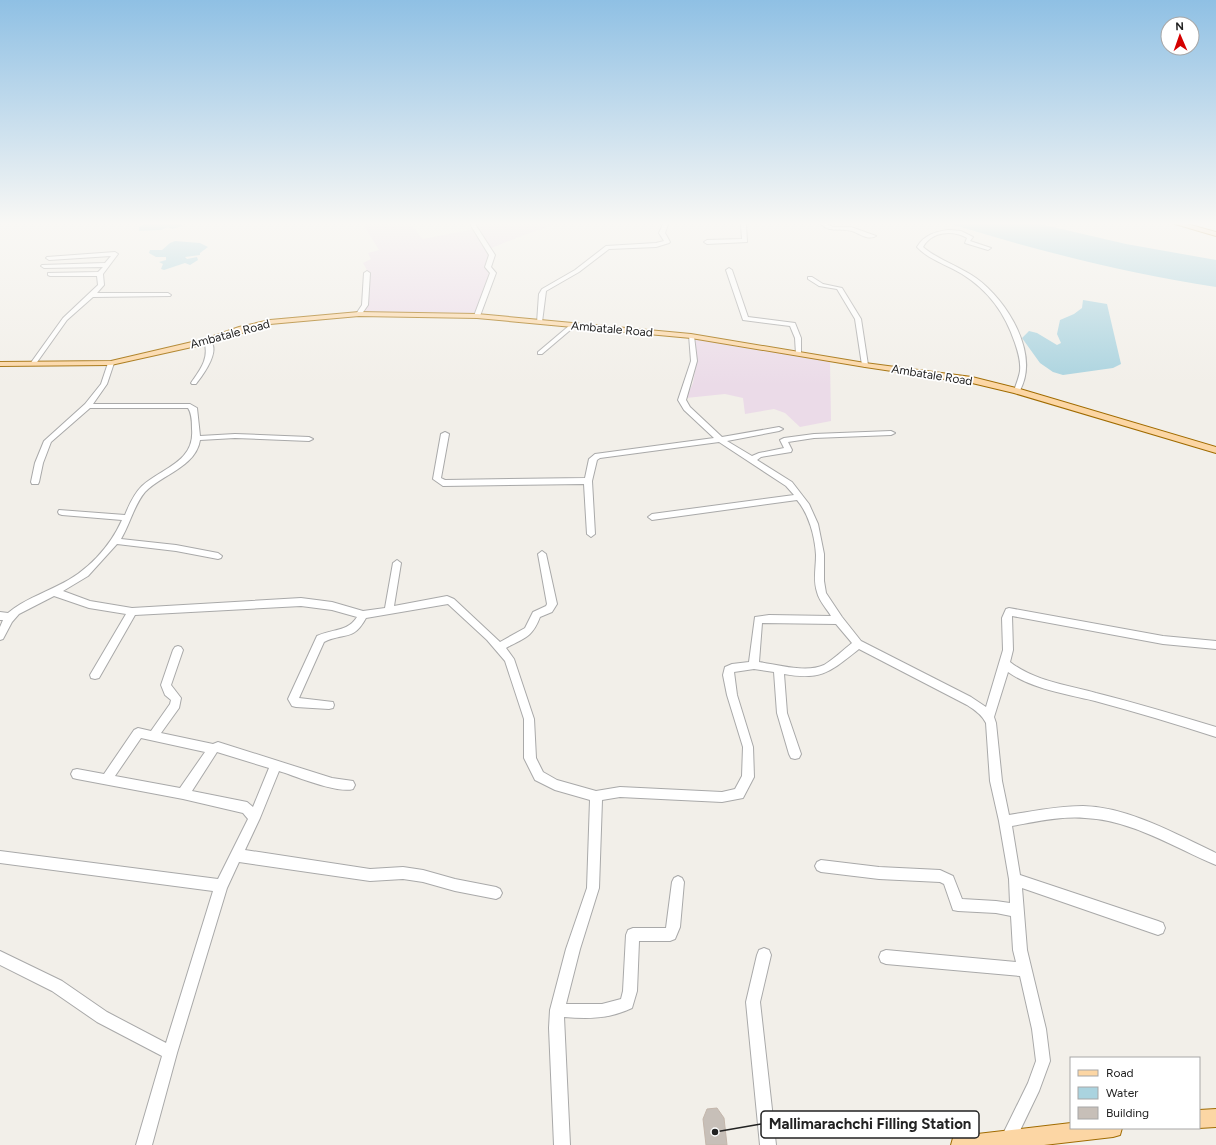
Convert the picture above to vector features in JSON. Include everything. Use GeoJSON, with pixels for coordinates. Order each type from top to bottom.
{"type":"FeatureCollection","features":[{"type":"Feature","properties":{"kind":"main road","name":"Ambatale Road"},"geometry":{"type":"LineString","coordinates":[[0,364],[111,363],[207,341],[270,322],[359,314],[477,316],[691,336],[865,365],[951,376],[1017,391],[1216,450]]}},
{"type":"Feature","properties":{"kind":"main road"},"geometry":{"type":"LineString","coordinates":[[1200,1119],[1216,1118]]}},
{"type":"Feature","properties":{"kind":"main road"},"geometry":{"type":"LineString","coordinates":[[960,1145],[983,1144],[1009,1138],[1103,1129]]}},
{"type":"Feature","properties":{"kind":"street"},"geometry":{"type":"LineString","coordinates":[[33,364],[45,350],[64,320],[101,285],[100,277]]}},
{"type":"Feature","properties":{"kind":"street"},"geometry":{"type":"LineString","coordinates":[[359,314],[365,305],[367,277]]}},
{"type":"Feature","properties":{"kind":"street"},"geometry":{"type":"LineString","coordinates":[[477,316],[490,277]]}},
{"type":"Feature","properties":{"kind":"street"},"geometry":{"type":"LineString","coordinates":[[539,322],[542,294],[544,290],[566,277]]}},
{"type":"Feature","properties":{"kind":"street"},"geometry":{"type":"LineString","coordinates":[[731,277],[745,318],[793,324],[798,338],[799,354]]}},
{"type":"Feature","properties":{"kind":"street"},"geometry":{"type":"LineString","coordinates":[[970,277],[997,298],[1012,323],[1025,364],[1025,371],[1017,391]]}},
{"type":"Feature","properties":{"kind":"street"},"geometry":{"type":"LineString","coordinates":[[810,278],[821,285],[839,288],[851,305],[860,327],[865,365]]}},
{"type":"Feature","properties":{"kind":"street"},"geometry":{"type":"LineString","coordinates":[[92,295],[168,295]]}},
{"type":"Feature","properties":{"kind":"street"},"geometry":{"type":"LineString","coordinates":[[540,353],[572,326]]}},
{"type":"Feature","properties":{"kind":"street"},"geometry":{"type":"LineString","coordinates":[[691,336],[694,361],[682,400],[687,408],[720,440],[785,481],[806,504],[814,524],[820,554],[819,581],[822,594],[838,620],[858,644],[980,707],[989,716],[991,723],[996,781],[1005,821],[1015,879],[1020,950],[1039,1029],[1043,1061],[1034,1086],[1009,1138]]}},
{"type":"Feature","properties":{"kind":"street"},"geometry":{"type":"LineString","coordinates":[[194,383],[208,361],[211,348],[207,341]]}},
{"type":"Feature","properties":{"kind":"street"},"geometry":{"type":"LineString","coordinates":[[34,482],[39,463],[48,441],[88,406],[104,384],[111,363]]}},
{"type":"Feature","properties":{"kind":"street"},"geometry":{"type":"LineString","coordinates":[[0,636],[10,617],[27,605],[79,578],[99,558],[123,528],[141,492],[149,484],[184,460],[192,451],[198,432],[193,408],[190,406],[88,406]]}},
{"type":"Feature","properties":{"kind":"street"},"geometry":{"type":"LineString","coordinates":[[591,534],[588,481],[593,460],[605,454],[720,440],[779,429]]}},
{"type":"Feature","properties":{"kind":"street"},"geometry":{"type":"LineString","coordinates":[[752,460],[759,456],[788,450],[784,440],[814,436],[891,433]]}},
{"type":"Feature","properties":{"kind":"street"},"geometry":{"type":"LineString","coordinates":[[445,434],[437,479],[443,483],[588,481]]}},
{"type":"Feature","properties":{"kind":"street"},"geometry":{"type":"LineString","coordinates":[[196,438],[235,436],[309,439]]}},
{"type":"Feature","properties":{"kind":"street"},"geometry":{"type":"LineString","coordinates":[[652,517],[800,497]]}},
{"type":"Feature","properties":{"kind":"street"},"geometry":{"type":"LineString","coordinates":[[62,512],[127,518]]}},
{"type":"Feature","properties":{"kind":"street"},"geometry":{"type":"LineString","coordinates":[[113,541],[176,548],[218,556]]}},
{"type":"Feature","properties":{"kind":"street"},"geometry":{"type":"LineString","coordinates":[[500,647],[528,631],[531,628],[536,615],[549,609],[552,604],[542,554]]}},
{"type":"Feature","properties":{"kind":"street"},"geometry":{"type":"LineString","coordinates":[[389,609],[397,563]]}},
{"type":"Feature","properties":{"kind":"street"},"geometry":{"type":"LineString","coordinates":[[54,592],[89,604],[132,612],[301,602],[332,606],[363,615],[389,609],[447,600],[451,601],[500,647],[510,659],[529,719],[530,758],[539,776],[555,785],[596,796],[620,792],[722,797],[739,794],[748,777],[748,747],[728,675],[729,670],[732,668],[754,665],[796,672],[817,672],[829,667],[858,644]]}},
{"type":"Feature","properties":{"kind":"street"},"geometry":{"type":"LineString","coordinates":[[95,675],[132,612]]}},
{"type":"Feature","properties":{"kind":"street"},"geometry":{"type":"LineString","coordinates":[[989,716],[1008,650],[1007,618],[1009,612],[1163,640],[1216,645]]}},
{"type":"Feature","properties":{"kind":"street"},"geometry":{"type":"LineString","coordinates":[[329,704],[296,703],[293,699],[320,639],[325,636],[351,631],[358,627],[363,615]]}},
{"type":"Feature","properties":{"kind":"street"},"geometry":{"type":"LineString","coordinates":[[0,616],[10,617]]}},
{"type":"Feature","properties":{"kind":"street"},"geometry":{"type":"LineString","coordinates":[[754,665],[758,620],[769,618],[838,620]]}},
{"type":"Feature","properties":{"kind":"street"},"geometry":{"type":"LineString","coordinates":[[154,736],[175,705],[176,698],[169,692],[166,685],[178,650]]}},
{"type":"Feature","properties":{"kind":"street"},"geometry":{"type":"LineString","coordinates":[[1005,664],[1012,671],[1048,684],[1216,732]]}},
{"type":"Feature","properties":{"kind":"street"},"geometry":{"type":"LineString","coordinates":[[779,669],[782,713],[795,754]]}},
{"type":"Feature","properties":{"kind":"street"},"geometry":{"type":"LineString","coordinates":[[107,779],[138,733],[213,750]]}},
{"type":"Feature","properties":{"kind":"street"},"geometry":{"type":"LineString","coordinates":[[183,794],[213,750],[218,747],[274,766],[332,783],[349,785]]}},
{"type":"Feature","properties":{"kind":"street"},"geometry":{"type":"LineString","coordinates":[[144,1145],[170,1053],[221,886],[254,818],[274,766]]}},
{"type":"Feature","properties":{"kind":"street"},"geometry":{"type":"LineString","coordinates":[[77,774],[247,808],[254,818]]}},
{"type":"Feature","properties":{"kind":"street"},"geometry":{"type":"LineString","coordinates":[[562,1145],[556,1028],[557,1010],[573,949],[593,888],[596,796]]}},
{"type":"Feature","properties":{"kind":"street"},"geometry":{"type":"LineString","coordinates":[[1005,821],[1058,813],[1085,812],[1101,814],[1142,827],[1216,859]]}},
{"type":"Feature","properties":{"kind":"street"},"geometry":{"type":"LineString","coordinates":[[236,854],[370,875],[403,873],[423,876],[455,885],[496,893]]}},
{"type":"Feature","properties":{"kind":"street"},"geometry":{"type":"LineString","coordinates":[[0,857],[221,886]]}},
{"type":"Feature","properties":{"kind":"street"},"geometry":{"type":"LineString","coordinates":[[821,866],[940,876],[950,880],[958,905],[996,907],[1017,911]]}},
{"type":"Feature","properties":{"kind":"street"},"geometry":{"type":"LineString","coordinates":[[1015,879],[1158,928]]}},
{"type":"Feature","properties":{"kind":"street"},"geometry":{"type":"LineString","coordinates":[[557,1010],[600,1011],[620,1007],[627,1003],[630,991],[633,935],[670,934],[674,927],[678,882]]}},
{"type":"Feature","properties":{"kind":"street"},"geometry":{"type":"LineString","coordinates":[[764,955],[753,1002],[768,1145]]}},
{"type":"Feature","properties":{"kind":"street"},"geometry":{"type":"LineString","coordinates":[[886,957],[1025,970]]}},
{"type":"Feature","properties":{"kind":"street"},"geometry":{"type":"LineString","coordinates":[[0,958],[58,986],[102,1017],[170,1053]]}},
{"type":"Feature","properties":{"kind":"shaded area"},"geometry":{"type":"Polygon","coordinates":[[[367,277],[488,277],[475,314],[361,312],[367,277]]]}},
{"type":"Feature","properties":{"kind":"shaded area"},"geometry":{"type":"Polygon","coordinates":[[[694,339],[830,361],[831,421],[800,427],[785,413],[774,409],[745,414],[743,398],[725,394],[686,398],[693,383],[697,359],[694,348],[694,339]]]}},
{"type":"Feature","properties":{"kind":"water"},"geometry":{"type":"Polygon","coordinates":[[[1162,277],[1216,277],[1216,287],[1162,277]]]}},
{"type":"Feature","properties":{"kind":"water"},"geometry":{"type":"Polygon","coordinates":[[[1083,300],[1107,304],[1121,364],[1113,368],[1063,375],[1053,372],[1040,363],[1022,338],[1029,331],[1037,333],[1057,345],[1061,343],[1057,334],[1060,320],[1074,314],[1082,308],[1083,300]]]}},
{"type":"Feature","properties":{"kind":"building"},"geometry":{"type":"Polygon","coordinates":[[[717,1108],[724,1118],[727,1145],[706,1145],[703,1119],[707,1109],[717,1108]]]}},
{"type":"Feature","properties":{"kind":"place","name":"Mallimarachchi Filling Station"},"geometry":{"type":"Point","coordinates":[715,1132]}}]}
